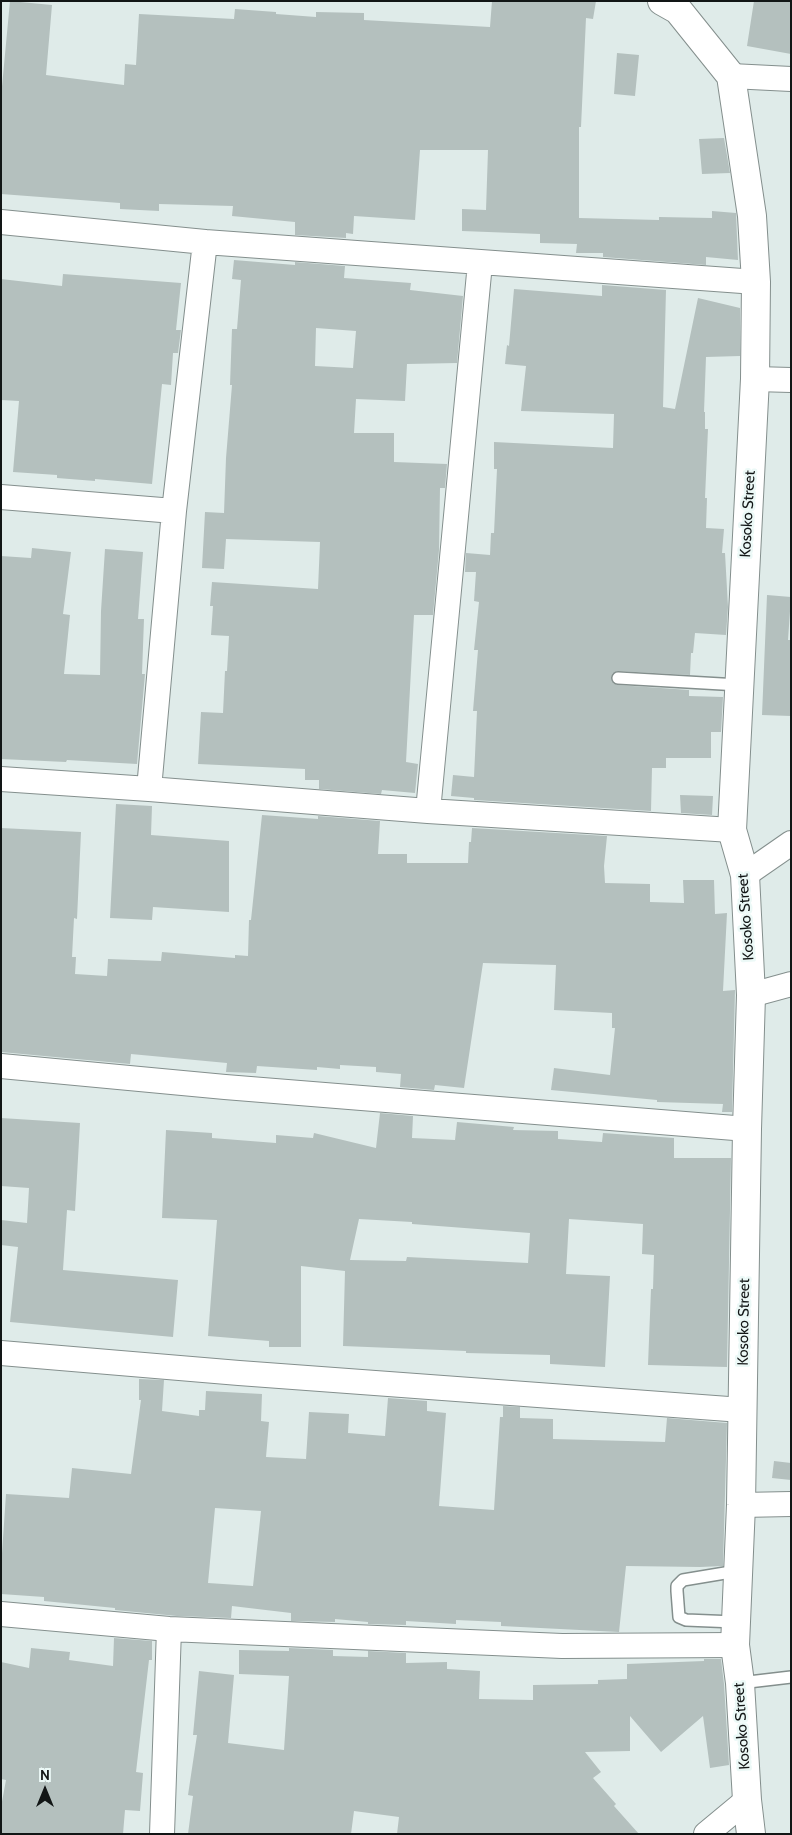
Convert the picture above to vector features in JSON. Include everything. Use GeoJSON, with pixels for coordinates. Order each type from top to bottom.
{"type":"FeatureCollection","features":[{"type":"Feature","properties":{"kind":"street"},"geometry":{"type":"LineString","coordinates":[[673,4],[731,76],[791,79]]}},
{"type":"Feature","properties":{"kind":"street","name":"Kosoko Street"},"geometry":{"type":"LineString","coordinates":[[731,76],[752,216],[756,282],[755,379],[732,830],[745,875],[751,995],[746,1129],[741,1505],[735,1634],[740,1683],[746,1800],[751,1834]]}},
{"type":"Feature","properties":{"kind":"street"},"geometry":{"type":"LineString","coordinates":[[1,222],[204,242],[756,282]]}},
{"type":"Feature","properties":{"kind":"street"},"geometry":{"type":"LineString","coordinates":[[149,789],[174,511],[204,242]]}},
{"type":"Feature","properties":{"kind":"street"},"geometry":{"type":"LineString","coordinates":[[428,811],[480,262]]}},
{"type":"Feature","properties":{"kind":"street"},"geometry":{"type":"LineString","coordinates":[[755,379],[791,380]]}},
{"type":"Feature","properties":{"kind":"street"},"geometry":{"type":"LineString","coordinates":[[1,498],[174,511]]}},
{"type":"Feature","properties":{"kind":"street"},"geometry":{"type":"LineString","coordinates":[[1,779],[428,811],[732,830]]}},
{"type":"Feature","properties":{"kind":"street"},"geometry":{"type":"LineString","coordinates":[[745,875],[791,842]]}},
{"type":"Feature","properties":{"kind":"street"},"geometry":{"type":"LineString","coordinates":[[751,995],[791,984]]}},
{"type":"Feature","properties":{"kind":"street"},"geometry":{"type":"LineString","coordinates":[[1,1066],[224,1087],[746,1129]]}},
{"type":"Feature","properties":{"kind":"street"},"geometry":{"type":"LineString","coordinates":[[1,1352],[239,1373],[742,1410]]}},
{"type":"Feature","properties":{"kind":"street"},"geometry":{"type":"LineString","coordinates":[[741,1505],[791,1504]]}},
{"type":"Feature","properties":{"kind":"street"},"geometry":{"type":"LineString","coordinates":[[1,1614],[169,1629],[562,1646],[735,1634]]}},
{"type":"Feature","properties":{"kind":"street"},"geometry":{"type":"LineString","coordinates":[[162,1834],[169,1629]]}},
{"type":"Feature","properties":{"kind":"street"},"geometry":{"type":"LineString","coordinates":[[706,1834],[746,1800]]}},
{"type":"Feature","properties":{"kind":"lane"},"geometry":{"type":"LineString","coordinates":[[618,678],[739,685]]}},
{"type":"Feature","properties":{"kind":"lane"},"geometry":{"type":"LineString","coordinates":[[735,1634],[679,1617],[677,1586],[683,1580],[737,1571]]}},
{"type":"Feature","properties":{"kind":"lane"},"geometry":{"type":"LineString","coordinates":[[740,1683],[791,1677]]}},
{"type":"Feature","properties":{"kind":"building"},"geometry":{"type":"Polygon","coordinates":[[[10,1],[52,5],[46,75],[124,85],[125,64],[136,65],[139,14],[234,19],[235,9],[316,17],[316,12],[364,13],[364,20],[490,27],[492,1],[596,1],[593,19],[586,18],[581,127],[579,127],[579,218],[659,220],[659,217],[712,218],[712,211],[736,213],[738,260],[706,257],[706,265],[603,257],[603,253],[576,253],[577,244],[540,243],[540,234],[462,231],[462,209],[486,210],[488,150],[420,150],[415,220],[354,216],[353,234],[346,233],[346,238],[295,235],[295,222],[232,216],[233,206],[159,204],[159,211],[120,209],[120,203],[1,194],[1,97],[10,1]]]}},
{"type":"Feature","properties":{"kind":"building"},"geometry":{"type":"Polygon","coordinates":[[[754,1],[791,1],[791,54],[747,46],[754,1]]]}},
{"type":"Feature","properties":{"kind":"building"},"geometry":{"type":"Polygon","coordinates":[[[617,53],[639,55],[635,96],[614,94],[617,53]]]}},
{"type":"Feature","properties":{"kind":"building"},"geometry":{"type":"Polygon","coordinates":[[[724,138],[730,173],[702,174],[699,139],[724,138]]]}},
{"type":"Feature","properties":{"kind":"building"},"geometry":{"type":"Polygon","coordinates":[[[234,260],[295,265],[295,262],[345,266],[344,278],[411,283],[410,290],[463,296],[457,363],[407,364],[405,401],[356,399],[354,433],[394,433],[394,462],[447,464],[445,488],[440,488],[439,550],[433,615],[414,615],[406,762],[418,764],[415,793],[382,790],[381,794],[319,789],[319,780],[305,780],[305,769],[198,764],[201,712],[223,713],[225,671],[227,671],[229,636],[211,635],[213,606],[210,606],[212,582],[318,589],[320,542],[226,539],[224,569],[202,568],[205,512],[224,513],[232,385],[230,385],[232,329],[237,329],[241,280],[232,279],[234,260]],[[316,328],[315,366],[353,368],[356,331],[316,328]]]}},
{"type":"Feature","properties":{"kind":"building"},"geometry":{"type":"Polygon","coordinates":[[[63,274],[181,283],[176,330],[181,330],[178,353],[173,353],[171,385],[162,384],[152,484],[57,478],[57,475],[13,472],[19,401],[1,400],[1,279],[62,286],[63,274]]]}},
{"type":"Feature","properties":{"kind":"building"},"geometry":{"type":"Polygon","coordinates":[[[602,285],[666,290],[663,407],[675,409],[698,298],[740,308],[740,356],[706,357],[704,412],[705,429],[708,429],[705,498],[707,498],[706,528],[724,529],[722,553],[725,553],[728,607],[726,635],[695,633],[693,653],[691,653],[690,675],[618,671],[612,674],[611,678],[614,684],[618,685],[689,690],[689,696],[723,697],[721,732],[711,732],[711,758],[666,758],[666,768],[652,768],[651,811],[474,800],[474,798],[451,796],[453,775],[474,777],[477,711],[473,711],[478,650],[474,650],[479,602],[474,601],[476,572],[465,572],[466,553],[490,555],[491,533],[494,533],[497,469],[494,469],[494,442],[613,448],[614,414],[521,411],[526,366],[505,364],[507,345],[509,346],[514,289],[602,296],[602,285]]]}},
{"type":"Feature","properties":{"kind":"building"},"geometry":{"type":"Polygon","coordinates":[[[32,548],[71,552],[63,614],[70,615],[64,674],[100,675],[101,611],[105,549],[143,552],[138,619],[144,619],[142,674],[145,674],[137,764],[1,759],[1,556],[31,558],[32,548]]]}},
{"type":"Feature","properties":{"kind":"building"},"geometry":{"type":"Polygon","coordinates":[[[767,595],[791,597],[788,640],[791,640],[791,716],[762,715],[767,595]]]}},
{"type":"Feature","properties":{"kind":"building"},"geometry":{"type":"Polygon","coordinates":[[[680,795],[713,796],[712,815],[681,813],[680,795]]]}},
{"type":"Feature","properties":{"kind":"building"},"geometry":{"type":"Polygon","coordinates":[[[116,804],[152,806],[151,835],[229,841],[229,912],[153,907],[152,920],[110,918],[116,804]]]}},
{"type":"Feature","properties":{"kind":"building"},"geometry":{"type":"Polygon","coordinates":[[[262,815],[318,819],[318,816],[380,821],[378,854],[407,854],[407,863],[468,863],[472,828],[607,836],[604,866],[605,883],[650,884],[650,902],[684,903],[683,880],[714,880],[715,914],[727,913],[723,991],[735,990],[732,1112],[722,1112],[723,1104],[657,1102],[657,1100],[551,1090],[554,1068],[610,1075],[615,1028],[612,1028],[612,1013],[554,1010],[556,965],[483,963],[464,1088],[435,1085],[434,1090],[400,1087],[401,1074],[376,1072],[376,1067],[340,1065],[340,1069],[317,1067],[317,1070],[257,1066],[256,1073],[226,1072],[227,1063],[131,1054],[130,1064],[1,1052],[1,828],[81,832],[77,919],[74,918],[72,957],[76,957],[75,974],[107,976],[108,959],[161,961],[162,952],[235,958],[235,955],[248,956],[249,920],[251,920],[262,815]]]}},
{"type":"Feature","properties":{"kind":"building"},"geometry":{"type":"Polygon","coordinates":[[[380,1113],[413,1116],[412,1138],[455,1140],[457,1122],[514,1127],[513,1130],[558,1131],[558,1139],[602,1142],[603,1133],[674,1138],[674,1158],[731,1158],[727,1367],[648,1365],[654,1255],[642,1254],[643,1224],[569,1219],[566,1274],[610,1276],[605,1367],[550,1364],[550,1355],[466,1353],[466,1351],[343,1346],[345,1271],[301,1266],[301,1347],[269,1347],[269,1341],[208,1336],[217,1220],[162,1218],[166,1130],[212,1133],[212,1138],[276,1143],[276,1135],[313,1138],[314,1133],[376,1148],[380,1113]],[[359,1219],[350,1260],[406,1261],[407,1257],[528,1263],[530,1233],[412,1224],[412,1222],[359,1219]]]}},
{"type":"Feature","properties":{"kind":"building"},"geometry":{"type":"Polygon","coordinates":[[[1,1118],[80,1123],[75,1211],[67,1210],[63,1270],[178,1280],[173,1337],[10,1322],[18,1247],[1,1245],[1,1220],[27,1223],[29,1188],[1,1186],[1,1118]]]}},
{"type":"Feature","properties":{"kind":"building"},"geometry":{"type":"Polygon","coordinates":[[[139,1379],[164,1380],[162,1411],[199,1416],[199,1410],[205,1410],[206,1391],[262,1394],[261,1421],[269,1422],[266,1457],[306,1459],[309,1412],[349,1414],[348,1433],[385,1436],[388,1398],[427,1401],[427,1411],[446,1413],[439,1506],[494,1510],[500,1417],[503,1417],[503,1406],[520,1407],[520,1418],[553,1419],[553,1439],[665,1442],[667,1418],[727,1423],[723,1566],[626,1566],[619,1632],[501,1626],[501,1622],[456,1620],[456,1624],[406,1621],[406,1625],[368,1624],[368,1622],[335,1619],[335,1622],[291,1621],[291,1613],[232,1606],[231,1618],[177,1616],[44,1601],[44,1597],[1,1594],[6,1494],[69,1498],[72,1468],[131,1474],[141,1400],[139,1400],[139,1379]],[[215,1508],[208,1583],[253,1586],[261,1511],[215,1508]]]}},
{"type":"Feature","properties":{"kind":"building"},"geometry":{"type":"Polygon","coordinates":[[[774,1461],[791,1463],[791,1480],[772,1478],[774,1461]]]}},
{"type":"Feature","properties":{"kind":"building"},"geometry":{"type":"Polygon","coordinates":[[[114,1638],[152,1641],[152,1660],[149,1660],[136,1772],[143,1773],[140,1811],[125,1810],[123,1834],[1,1834],[1,1807],[6,1780],[1,1779],[1,1662],[29,1668],[31,1648],[70,1652],[69,1660],[113,1666],[114,1638]]]}},
{"type":"Feature","properties":{"kind":"building"},"geometry":{"type":"Polygon","coordinates":[[[289,1648],[333,1650],[333,1656],[368,1657],[368,1651],[406,1653],[406,1663],[447,1662],[447,1669],[480,1671],[479,1699],[533,1700],[533,1685],[598,1684],[598,1680],[627,1679],[627,1664],[721,1659],[729,1765],[710,1768],[703,1716],[661,1752],[630,1716],[630,1751],[585,1752],[601,1772],[593,1778],[616,1804],[614,1806],[639,1834],[397,1834],[399,1817],[354,1811],[351,1834],[188,1834],[193,1796],[188,1795],[197,1735],[193,1735],[199,1671],[234,1675],[228,1743],[284,1750],[289,1676],[239,1674],[239,1650],[289,1651],[289,1648]]]}}]}
